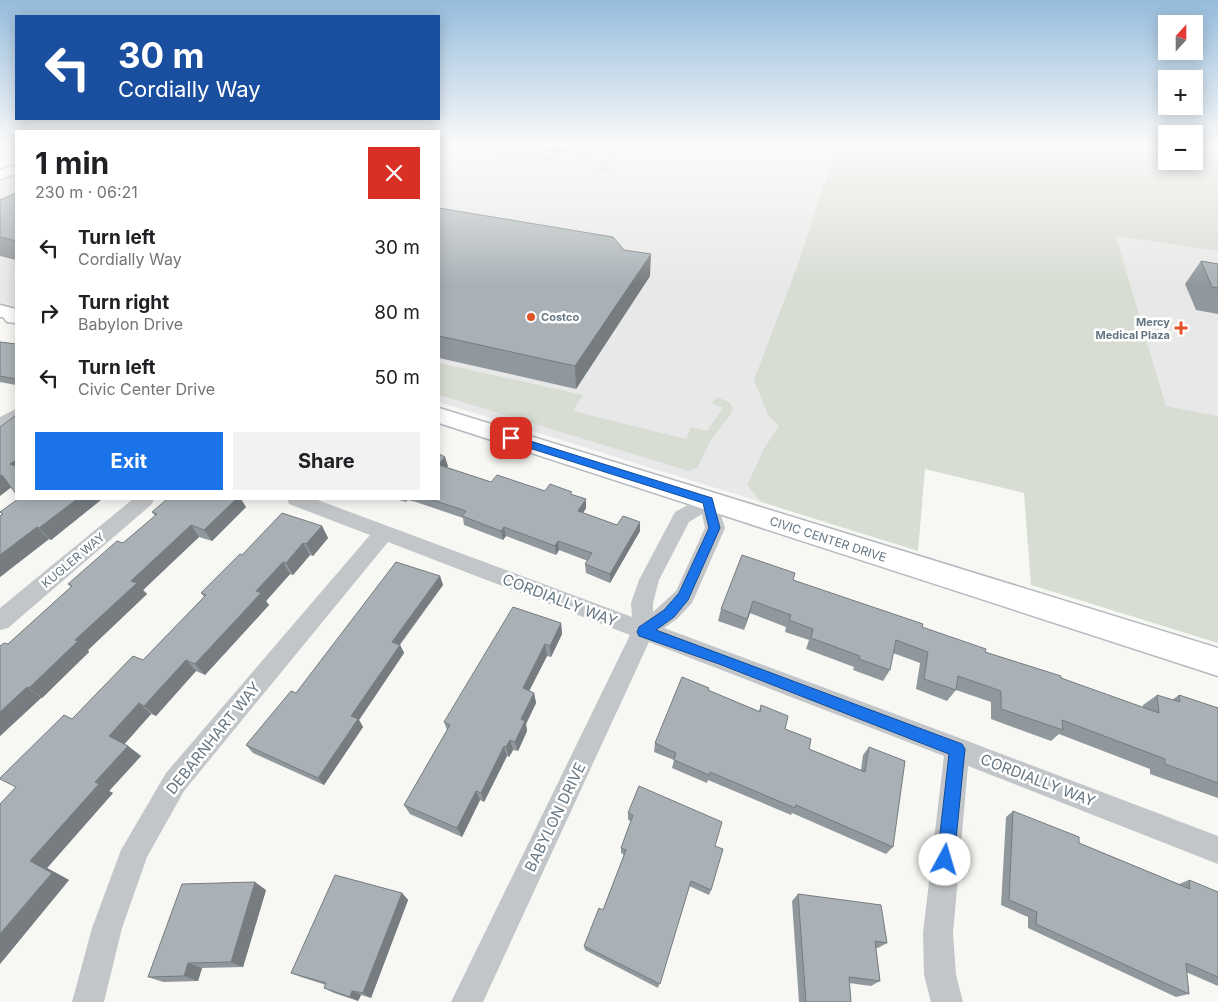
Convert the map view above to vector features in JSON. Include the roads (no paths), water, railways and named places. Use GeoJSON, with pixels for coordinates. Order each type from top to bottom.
{"type":"FeatureCollection","features":[{"type":"Feature","properties":{"kind":"street"},"geometry":{"type":"LineString","coordinates":[[0,406],[15,408]]}},
{"type":"Feature","properties":{"kind":"street"},"geometry":{"type":"LineString","coordinates":[[0,424],[15,415]]}},
{"type":"Feature","properties":{"kind":"street","name":"CIVIC CENTER DRIVE"},"geometry":{"type":"LineString","coordinates":[[440,415],[1218,662]]}},
{"type":"Feature","properties":{"kind":"street","name":"KUGLER WAY"},"geometry":{"type":"LineString","coordinates":[[0,621],[144,500]]}},
{"type":"Feature","properties":{"kind":"street","name":"CORDIALLY WAY"},"geometry":{"type":"LineString","coordinates":[[298,500],[383,534],[644,632],[731,662],[1218,850]]}},
{"type":"Feature","properties":{"kind":"street","name":"BABYLON DRIVE"},"geometry":{"type":"LineString","coordinates":[[467,1002],[644,632],[669,614],[684,597],[714,528],[708,501],[682,518],[650,580],[642,604],[644,632]]}},
{"type":"Feature","properties":{"kind":"street","name":"DEBARNHART WAY"},"geometry":{"type":"LineString","coordinates":[[88,1002],[107,928],[135,850],[175,782],[383,534]]}},
{"type":"Feature","properties":{"kind":"street"},"geometry":{"type":"LineString","coordinates":[[947,1002],[940,975],[938,933],[957,749]]}},
{"type":"Feature","properties":{"kind":"place","name":"Costco"},"geometry":{"type":"Point","coordinates":[531,317]}},
{"type":"Feature","properties":{"kind":"place","name":"Mercy Medical Plaza"},"geometry":{"type":"Point","coordinates":[1181,328]}}]}
